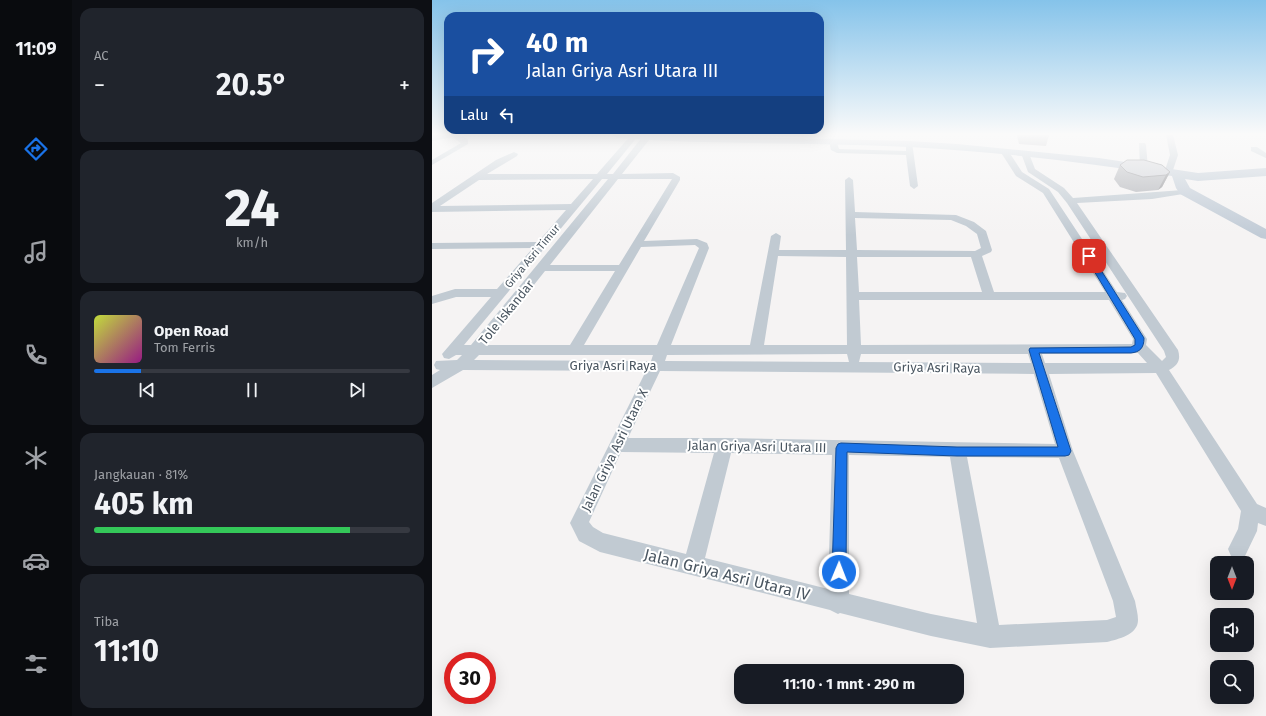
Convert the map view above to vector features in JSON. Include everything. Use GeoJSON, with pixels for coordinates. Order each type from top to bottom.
{"type":"FeatureCollection","features":[{"type":"Feature","properties":{"kind":"main road"},"geometry":{"type":"LineString","coordinates":[[1146,168],[1178,174],[1216,176],[1266,172]]}},
{"type":"Feature","properties":{"kind":"main road"},"geometry":{"type":"LineString","coordinates":[[1178,174],[1183,189],[1196,198],[1266,235]]}},
{"type":"Feature","properties":{"kind":"street"},"geometry":{"type":"LineString","coordinates":[[432,208],[490,168]]}},
{"type":"Feature","properties":{"kind":"street","name":"Griya Asri Timur"},"geometry":{"type":"LineString","coordinates":[[437,375],[453,350],[607,168]]}},
{"type":"Feature","properties":{"kind":"street","name":"Tole Iskandar"},"geometry":{"type":"LineString","coordinates":[[462,364],[622,168]]}},
{"type":"Feature","properties":{"kind":"street"},"geometry":{"type":"LineString","coordinates":[[912,168],[914,186]]}},
{"type":"Feature","properties":{"kind":"street"},"geometry":{"type":"LineString","coordinates":[[1015,168],[1019,174],[1046,191],[1140,338],[1139,346],[1160,368],[1258,513],[1238,549]]}},
{"type":"Feature","properties":{"kind":"street"},"geometry":{"type":"LineString","coordinates":[[1031,168],[1061,190],[1071,201],[1133,296],[1171,350],[1173,357],[1171,362],[1160,368]]}},
{"type":"Feature","properties":{"kind":"street"},"geometry":{"type":"LineString","coordinates":[[1177,168],[1178,174]]}},
{"type":"Feature","properties":{"kind":"street"},"geometry":{"type":"LineString","coordinates":[[477,178],[601,176],[676,177],[676,180],[574,350]]}},
{"type":"Feature","properties":{"kind":"street"},"geometry":{"type":"LineString","coordinates":[[849,180],[853,296],[853,350],[855,366]]}},
{"type":"Feature","properties":{"kind":"street"},"geometry":{"type":"LineString","coordinates":[[1046,191],[1061,190]]}},
{"type":"Feature","properties":{"kind":"street"},"geometry":{"type":"LineString","coordinates":[[1071,201],[1152,196],[1180,192]]}},
{"type":"Feature","properties":{"kind":"street"},"geometry":{"type":"LineString","coordinates":[[432,208],[573,207]]}},
{"type":"Feature","properties":{"kind":"street"},"geometry":{"type":"LineString","coordinates":[[774,253],[976,254],[987,250],[982,233],[970,224],[953,217],[850,215]]}},
{"type":"Feature","properties":{"kind":"street"},"geometry":{"type":"LineString","coordinates":[[756,350],[776,236]]}},
{"type":"Feature","properties":{"kind":"street","name":"Jalan Griya Asri Utara X"},"geometry":{"type":"LineString","coordinates":[[586,534],[579,523],[663,350],[704,248],[703,245],[697,242],[638,244]]}},
{"type":"Feature","properties":{"kind":"street"},"geometry":{"type":"LineString","coordinates":[[432,246],[542,245]]}},
{"type":"Feature","properties":{"kind":"street"},"geometry":{"type":"LineString","coordinates":[[976,254],[989,297]]}},
{"type":"Feature","properties":{"kind":"street"},"geometry":{"type":"LineString","coordinates":[[541,268],[622,268]]}},
{"type":"Feature","properties":{"kind":"street"},"geometry":{"type":"LineString","coordinates":[[432,300],[454,293],[501,293]]}},
{"type":"Feature","properties":{"kind":"street"},"geometry":{"type":"LineString","coordinates":[[853,296],[1133,296]]}},
{"type":"Feature","properties":{"kind":"street","name":"Griya Asri Raya"},"geometry":{"type":"LineString","coordinates":[[453,350],[1131,350],[1139,346]]}},
{"type":"Feature","properties":{"kind":"street"},"geometry":{"type":"LineString","coordinates":[[1034,350],[1065,451]]}},
{"type":"Feature","properties":{"kind":"street","name":"Griya Asri Raya"},"geometry":{"type":"LineString","coordinates":[[437,375],[462,364],[1160,368]]}},
{"type":"Feature","properties":{"kind":"street","name":"Jalan Griya Asri Utara III"},"geometry":{"type":"LineString","coordinates":[[616,445],[725,445],[957,451],[1065,451]]}},
{"type":"Feature","properties":{"kind":"street"},"geometry":{"type":"LineString","coordinates":[[693,564],[725,445]]}},
{"type":"Feature","properties":{"kind":"street"},"geometry":{"type":"LineString","coordinates":[[838,603],[841,448]]}},
{"type":"Feature","properties":{"kind":"street"},"geometry":{"type":"LineString","coordinates":[[957,451],[990,637]]}},
{"type":"Feature","properties":{"kind":"street","name":"Jalan Griya Asri Utara IV"},"geometry":{"type":"LineString","coordinates":[[586,534],[600,542],[693,564],[838,603],[990,637],[1107,631],[1119,628],[1127,621],[1124,601],[1065,451]]}},
{"type":"Feature","properties":{"kind":"building"},"geometry":{"type":"Polygon","coordinates":[[[1123,168],[1166,168],[1170,172],[1166,175],[1143,177],[1127,172],[1123,168]]]}},
{"type":"Feature","properties":{"kind":"route"},"geometry":{"type":"LineString","coordinates":[[839,572],[841,448],[957,451],[1065,451],[1034,350],[1131,350],[1139,346],[1140,338],[1089,256]]}}]}
